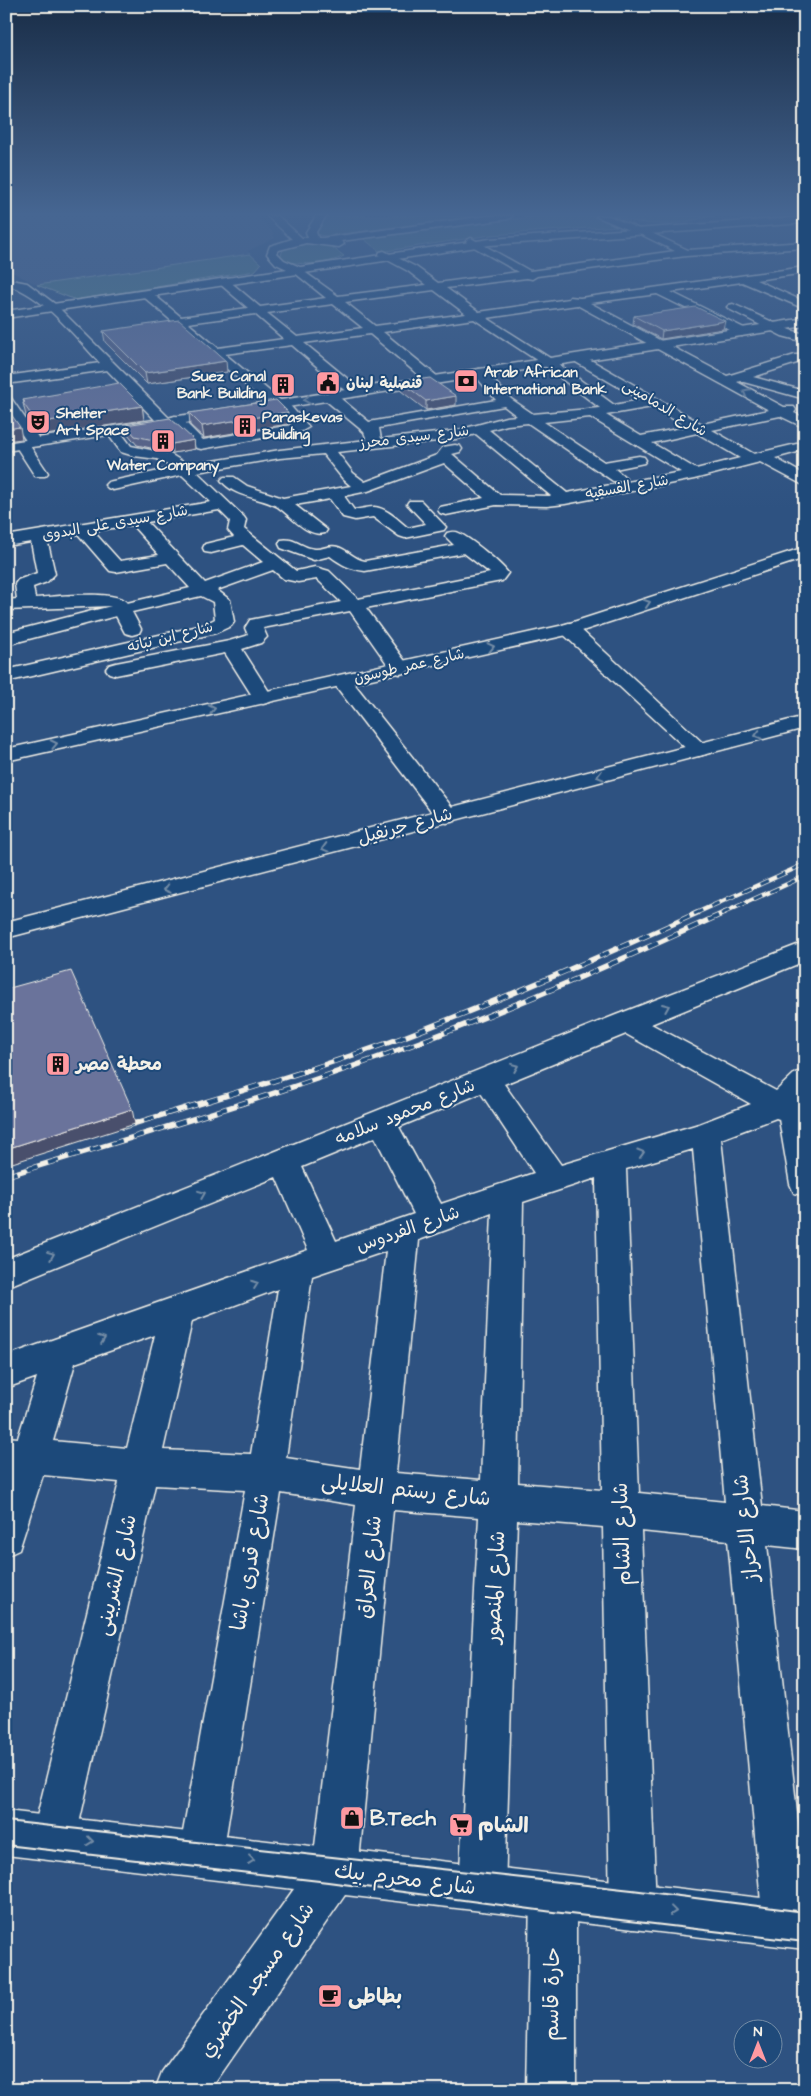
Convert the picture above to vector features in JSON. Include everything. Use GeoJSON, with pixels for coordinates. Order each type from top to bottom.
{"type":"FeatureCollection","features":[{"type":"Feature","properties":{"kind":"street"},"geometry":{"type":"LineString","coordinates":[[60,314],[134,391],[198,444],[302,427],[279,404],[170,314]]}},
{"type":"Feature","properties":{"kind":"street"},"geometry":{"type":"LineString","coordinates":[[178,321],[231,314]]}},
{"type":"Feature","properties":{"kind":"street"},"geometry":{"type":"LineString","coordinates":[[264,314],[355,392]]}},
{"type":"Feature","properties":{"kind":"street"},"geometry":{"type":"LineString","coordinates":[[353,314],[433,380]]}},
{"type":"Feature","properties":{"kind":"street"},"geometry":{"type":"LineString","coordinates":[[474,314],[548,363],[594,397],[584,400],[633,437],[694,474]]}},
{"type":"Feature","properties":{"kind":"street"},"geometry":{"type":"LineString","coordinates":[[215,352],[493,314]]}},
{"type":"Feature","properties":{"kind":"street"},"geometry":{"type":"LineString","coordinates":[[601,314],[805,424]]}},
{"type":"Feature","properties":{"kind":"street"},"geometry":{"type":"LineString","coordinates":[[706,314],[742,332]]}},
{"type":"Feature","properties":{"kind":"street"},"geometry":{"type":"LineString","coordinates":[[747,314],[786,333],[805,338]]}},
{"type":"Feature","properties":{"kind":"street"},"geometry":{"type":"LineString","coordinates":[[6,447],[805,322]]}},
{"type":"Feature","properties":{"kind":"street"},"geometry":{"type":"LineString","coordinates":[[259,327],[277,325]]}},
{"type":"Feature","properties":{"kind":"street"},"geometry":{"type":"LineString","coordinates":[[196,336],[214,334]]}},
{"type":"Feature","properties":{"kind":"street","name":"شارع الدمامينى"},"geometry":{"type":"LineString","coordinates":[[578,358],[700,429],[805,481]]}},
{"type":"Feature","properties":{"kind":"street"},"geometry":{"type":"LineString","coordinates":[[726,381],[800,358]]}},
{"type":"Feature","properties":{"kind":"street"},"geometry":{"type":"LineString","coordinates":[[6,380],[110,366]]}},
{"type":"Feature","properties":{"kind":"street"},"geometry":{"type":"LineString","coordinates":[[479,373],[506,402],[563,447]]}},
{"type":"Feature","properties":{"kind":"street"},"geometry":{"type":"LineString","coordinates":[[740,377],[805,395]]}},
{"type":"Feature","properties":{"kind":"street"},"geometry":{"type":"LineString","coordinates":[[329,396],[373,436]]}},
{"type":"Feature","properties":{"kind":"street"},"geometry":{"type":"LineString","coordinates":[[6,401],[11,415],[29,444],[40,473]]}},
{"type":"Feature","properties":{"kind":"street"},"geometry":{"type":"LineString","coordinates":[[373,436],[373,424],[506,402]]}},
{"type":"Feature","properties":{"kind":"street","name":"شارع سيدى محرز"},"geometry":{"type":"LineString","coordinates":[[113,485],[240,460],[358,444],[373,436],[456,435],[479,430],[495,423],[601,412],[656,402]]}},
{"type":"Feature","properties":{"kind":"street"},"geometry":{"type":"LineString","coordinates":[[602,438],[633,437],[700,429],[805,407]]}},
{"type":"Feature","properties":{"kind":"street"},"geometry":{"type":"LineString","coordinates":[[429,415],[468,444],[468,446],[448,450],[444,453],[446,457],[496,500]]}},
{"type":"Feature","properties":{"kind":"street"},"geometry":{"type":"LineString","coordinates":[[495,423],[507,433]]}},
{"type":"Feature","properties":{"kind":"street"},"geometry":{"type":"LineString","coordinates":[[112,430],[126,449],[164,456],[184,470],[196,488],[224,505],[238,520],[236,530],[270,558],[288,583],[319,572],[355,605],[400,668]]}},
{"type":"Feature","properties":{"kind":"street"},"geometry":{"type":"LineString","coordinates":[[479,430],[565,499]]}},
{"type":"Feature","properties":{"kind":"street"},"geometry":{"type":"LineString","coordinates":[[545,443],[563,447],[583,447],[601,466],[618,478]]}},
{"type":"Feature","properties":{"kind":"street"},"geometry":{"type":"LineString","coordinates":[[358,444],[379,468],[403,490]]}},
{"type":"Feature","properties":{"kind":"street","name":"شارع الفسقيه"},"geometry":{"type":"LineString","coordinates":[[446,510],[496,500],[538,502],[565,499],[694,474],[805,446]]}},
{"type":"Feature","properties":{"kind":"street"},"geometry":{"type":"LineString","coordinates":[[326,448],[338,464],[363,488]]}},
{"type":"Feature","properties":{"kind":"street"},"geometry":{"type":"LineString","coordinates":[[282,503],[363,488],[379,468],[446,457]]}},
{"type":"Feature","properties":{"kind":"street"},"geometry":{"type":"LineString","coordinates":[[196,488],[250,475],[240,460]]}},
{"type":"Feature","properties":{"kind":"street"},"geometry":{"type":"LineString","coordinates":[[601,466],[640,460]]}},
{"type":"Feature","properties":{"kind":"street"},"geometry":{"type":"LineString","coordinates":[[318,466],[338,464]]}},
{"type":"Feature","properties":{"kind":"street"},"geometry":{"type":"LineString","coordinates":[[229,480],[242,489],[327,519]]}},
{"type":"Feature","properties":{"kind":"street"},"geometry":{"type":"LineString","coordinates":[[327,519],[335,494]]}},
{"type":"Feature","properties":{"kind":"street"},"geometry":{"type":"LineString","coordinates":[[210,594],[270,558],[287,544],[327,519],[349,514],[376,513],[392,524],[428,517],[415,504]]}},
{"type":"Feature","properties":{"kind":"street","name":"شارع سيدى على البدوى"},"geometry":{"type":"LineString","coordinates":[[6,541],[135,519],[150,510],[224,505]]}},
{"type":"Feature","properties":{"kind":"street","name":"شارع ابن نباته"},"geometry":{"type":"LineString","coordinates":[[6,676],[220,626],[225,622],[225,617],[210,594],[170,558],[135,519]]}},
{"type":"Feature","properties":{"kind":"street"},"geometry":{"type":"LineString","coordinates":[[81,528],[116,567],[170,558]]}},
{"type":"Feature","properties":{"kind":"street"},"geometry":{"type":"LineString","coordinates":[[38,536],[46,574],[41,578],[24,584],[41,630]]}},
{"type":"Feature","properties":{"kind":"street"},"geometry":{"type":"LineString","coordinates":[[116,669],[256,640],[258,637],[254,626],[260,622],[496,577],[499,573],[497,570],[453,536]]}},
{"type":"Feature","properties":{"kind":"street"},"geometry":{"type":"LineString","coordinates":[[211,548],[245,538]]}},
{"type":"Feature","properties":{"kind":"street"},"geometry":{"type":"LineString","coordinates":[[287,544],[314,555],[334,551],[357,565],[371,566],[468,547]]}},
{"type":"Feature","properties":{"kind":"street"},"geometry":{"type":"LineString","coordinates":[[380,548],[396,561]]}},
{"type":"Feature","properties":{"kind":"street","name":"شارع عمر طوسون"},"geometry":{"type":"LineString","coordinates":[[6,755],[569,629],[805,552]]}},
{"type":"Feature","properties":{"kind":"street"},"geometry":{"type":"LineString","coordinates":[[316,594],[421,576],[439,588]]}},
{"type":"Feature","properties":{"kind":"street"},"geometry":{"type":"LineString","coordinates":[[6,605],[236,591]]}},
{"type":"Feature","properties":{"kind":"street"},"geometry":{"type":"LineString","coordinates":[[116,598],[132,629]]}},
{"type":"Feature","properties":{"kind":"street"},"geometry":{"type":"LineString","coordinates":[[6,639],[41,630],[116,598]]}},
{"type":"Feature","properties":{"kind":"street"},"geometry":{"type":"LineString","coordinates":[[569,629],[699,750]]}},
{"type":"Feature","properties":{"kind":"street"},"geometry":{"type":"LineString","coordinates":[[233,646],[232,649],[263,698]]}},
{"type":"Feature","properties":{"kind":"street"},"geometry":{"type":"LineString","coordinates":[[342,681],[447,816]]}},
{"type":"Feature","properties":{"kind":"street","name":"شارع جرنفيل"},"geometry":{"type":"LineString","coordinates":[[6,930],[805,722]]}},
{"type":"Feature","properties":{"kind":"street","name":"شارع محمود سلامه"},"geometry":{"type":"LineString","coordinates":[[6,1274],[805,950]]}},
{"type":"Feature","properties":{"kind":"street"},"geometry":{"type":"LineString","coordinates":[[626,1022],[791,1113],[805,1184]]}},
{"type":"Feature","properties":{"kind":"street"},"geometry":{"type":"LineString","coordinates":[[486,1079],[554,1179]]}},
{"type":"Feature","properties":{"kind":"street","name":"شارع الفردوس"},"geometry":{"type":"LineString","coordinates":[[6,1372],[554,1179],[706,1132],[791,1113],[790,1096],[805,1080]]}},
{"type":"Feature","properties":{"kind":"street"},"geometry":{"type":"LineString","coordinates":[[382,1122],[418,1226]]}},
{"type":"Feature","properties":{"kind":"street","name":"شارع الاحراز"},"geometry":{"type":"LineString","coordinates":[[706,1132],[745,1524],[796,1925]]}},
{"type":"Feature","properties":{"kind":"street"},"geometry":{"type":"LineString","coordinates":[[284,1161],[312,1263]]}},
{"type":"Feature","properties":{"kind":"street","name":"شارع الشام"},"geometry":{"type":"LineString","coordinates":[[611,1162],[632,1906]]}},
{"type":"Feature","properties":{"kind":"street","name":"شارع المنصور"},"geometry":{"type":"LineString","coordinates":[[482,1888],[499,1499],[508,1196]]}},
{"type":"Feature","properties":{"kind":"street","name":"شارع العراق"},"geometry":{"type":"LineString","coordinates":[[335,1871],[377,1490],[418,1226]]}},
{"type":"Feature","properties":{"kind":"street","name":"شارع قدرى باشا"},"geometry":{"type":"LineString","coordinates":[[201,1854],[266,1473],[312,1263]]}},
{"type":"Feature","properties":{"kind":"street","name":"شارع الشربينى"},"geometry":{"type":"LineString","coordinates":[[54,1837],[177,1312]]}},
{"type":"Feature","properties":{"kind":"street"},"geometry":{"type":"LineString","coordinates":[[6,1537],[18,1455],[61,1354]]}},
{"type":"Feature","properties":{"kind":"street","name":"شارع رستم العلايلى"},"geometry":{"type":"LineString","coordinates":[[18,1455],[142,1466],[266,1473],[377,1490],[622,1510],[805,1530]]}},
{"type":"Feature","properties":{"kind":"street","name":"شارع محرم بيك"},"geometry":{"type":"LineString","coordinates":[[6,1833],[201,1854],[553,1898],[796,1925]]}},
{"type":"Feature","properties":{"kind":"street","name":"شارع مسجد الخضري"},"geometry":{"type":"LineString","coordinates":[[180,2090],[335,1871]]}},
{"type":"Feature","properties":{"kind":"street","name":"حارة قاسم"},"geometry":{"type":"LineString","coordinates":[[551,2090],[553,1898]]}},
{"type":"Feature","properties":{"kind":"building"},"geometry":{"type":"Polygon","coordinates":[[[649,314],[710,314],[725,321],[662,331],[634,316],[649,314]]]}},
{"type":"Feature","properties":{"kind":"building"},"geometry":{"type":"Polygon","coordinates":[[[179,320],[226,361],[145,373],[103,331],[179,320]]]}},
{"type":"Feature","properties":{"kind":"building"},"geometry":{"type":"Polygon","coordinates":[[[430,378],[456,396],[426,401],[401,382],[430,378]]]}},
{"type":"Feature","properties":{"kind":"building"},"geometry":{"type":"Polygon","coordinates":[[[119,383],[142,406],[37,423],[23,403],[25,402],[23,400],[119,383]]]}},
{"type":"Feature","properties":{"kind":"building"},"geometry":{"type":"Polygon","coordinates":[[[276,400],[288,412],[202,426],[189,413],[276,400]]]}},
{"type":"Feature","properties":{"kind":"building"},"geometry":{"type":"Polygon","coordinates":[[[6,407],[20,427],[6,429],[6,407]]]}},
{"type":"Feature","properties":{"kind":"building"},"geometry":{"type":"Polygon","coordinates":[[[170,418],[194,440],[172,444],[135,436],[126,425],[170,418]]]}},
{"type":"Feature","properties":{"kind":"building","name":"محطة مصر"},"geometry":{"type":"Polygon","coordinates":[[[71,971],[132,1109],[6,1149],[6,989],[71,971]]]}},
{"type":"Feature","properties":{"kind":"tram line"},"geometry":{"type":"LineString","coordinates":[[6,1821],[632,1890],[805,1912]]}},
{"type":"Feature","properties":{"kind":"tram line"},"geometry":{"type":"LineString","coordinates":[[6,1845],[328,1882],[553,1912],[805,1942]]}},
{"type":"Feature","properties":{"kind":"railway"},"geometry":{"type":"LineString","coordinates":[[694,914],[805,864]]}},
{"type":"Feature","properties":{"kind":"railway"},"geometry":{"type":"LineString","coordinates":[[721,914],[805,876]]}},
{"type":"Feature","properties":{"kind":"railway"},"geometry":{"type":"LineString","coordinates":[[123,1127],[299,1073],[404,1037],[478,1008],[697,913]]}},
{"type":"Feature","properties":{"kind":"railway"},"geometry":{"type":"LineString","coordinates":[[6,1176],[261,1097],[412,1045],[491,1015],[724,913]]}},
{"type":"Feature","properties":{"kind":"place","name":"Arab African International Bank"},"geometry":{"type":"Point","coordinates":[466,381]}},
{"type":"Feature","properties":{"kind":"place","name":"قنصلية لبنان"},"geometry":{"type":"Point","coordinates":[328,383]}},
{"type":"Feature","properties":{"kind":"place","name":"Suez Canal Bank Building"},"geometry":{"type":"Point","coordinates":[283,385]}},
{"type":"Feature","properties":{"kind":"place","name":"Shelter Art Space"},"geometry":{"type":"Point","coordinates":[38,422]}},
{"type":"Feature","properties":{"kind":"place","name":"Paraskevas Building"},"geometry":{"type":"Point","coordinates":[245,426]}},
{"type":"Feature","properties":{"kind":"place","name":"Water Company"},"geometry":{"type":"Point","coordinates":[163,441]}},
{"type":"Feature","properties":{"kind":"place","name":"محطة مصر"},"geometry":{"type":"Point","coordinates":[58,1064]}},
{"type":"Feature","properties":{"kind":"place","name":"B.Tech"},"geometry":{"type":"Point","coordinates":[352,1818]}},
{"type":"Feature","properties":{"kind":"place","name":"الشام"},"geometry":{"type":"Point","coordinates":[461,1825]}},
{"type":"Feature","properties":{"kind":"place","name":"بطاطى"},"geometry":{"type":"Point","coordinates":[330,1996]}}]}
